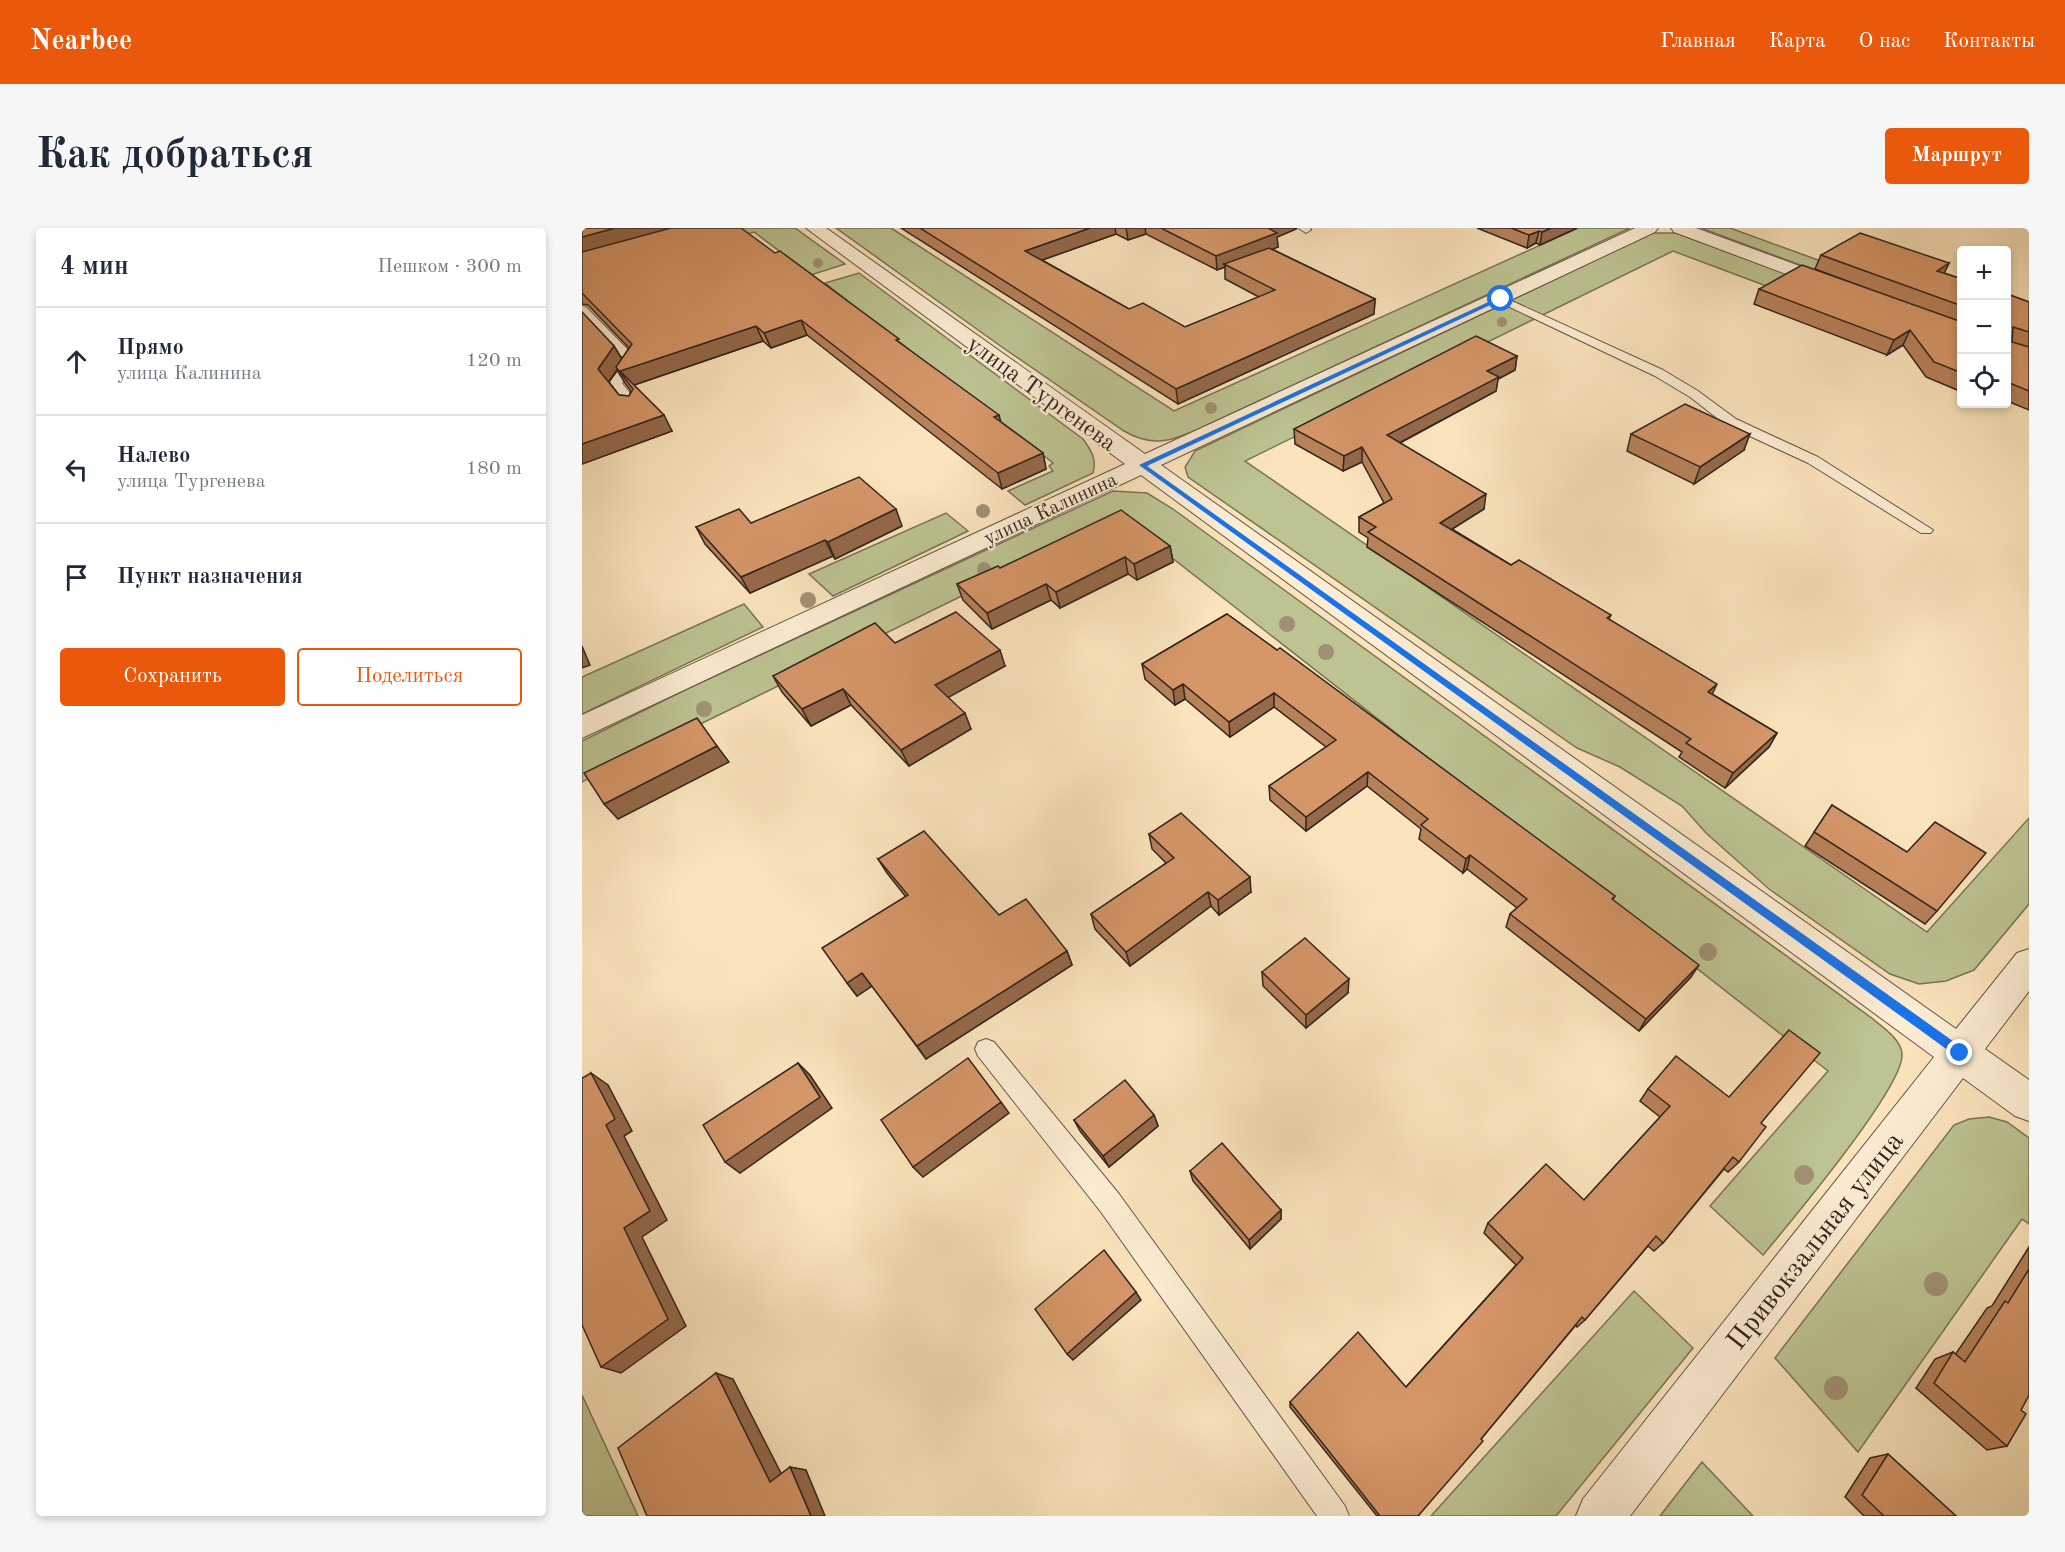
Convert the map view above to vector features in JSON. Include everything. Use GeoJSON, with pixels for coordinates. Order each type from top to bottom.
{"type":"FeatureCollection","features":[{"type":"Feature","properties":{"kind":"street","name":"улица Тургенева"},"geometry":{"type":"LineString","coordinates":[[815,228],[2029,1103]]}},
{"type":"Feature","properties":{"kind":"street","name":"улица Калинина"},"geometry":{"type":"LineString","coordinates":[[582,727],[1649,228]]}},
{"type":"Feature","properties":{"kind":"street"},"geometry":{"type":"LineString","coordinates":[[1680,228],[1853,293]]}},
{"type":"Feature","properties":{"kind":"street","name":"Привокзальная улица"},"geometry":{"type":"LineString","coordinates":[[1600,1516],[2029,964]]}},
{"type":"Feature","properties":{"kind":"lane"},"geometry":{"type":"LineString","coordinates":[[1501,299],[1659,373],[1694,394],[1731,422],[1813,460],[1926,530]]}},
{"type":"Feature","properties":{"kind":"lane"},"geometry":{"type":"LineString","coordinates":[[582,309],[633,361],[615,383],[634,406]]}},
{"type":"Feature","properties":{"kind":"lane"},"geometry":{"type":"LineString","coordinates":[[986,1049],[1110,1203],[1335,1516]]}},
{"type":"Feature","properties":{"kind":"green space"},"geometry":{"type":"Polygon","coordinates":[[[739,228],[795,228],[845,264],[811,275],[754,232],[582,282],[739,228]]]}},
{"type":"Feature","properties":{"kind":"green space"},"geometry":{"type":"Polygon","coordinates":[[[836,228],[891,228],[1174,411],[1578,228],[1630,228],[1201,428],[1172,439],[1153,441],[1144,440],[1124,431],[836,228]]]}},
{"type":"Feature","properties":{"kind":"green space"},"geometry":{"type":"Polygon","coordinates":[[[1701,228],[1730,228],[1957,311],[1957,324],[1701,228]]]}},
{"type":"Feature","properties":{"kind":"green space"},"geometry":{"type":"Polygon","coordinates":[[[1652,233],[1676,233],[1957,338],[1957,358],[1673,251],[1245,461],[1927,932],[2029,818],[2029,904],[1974,970],[1946,981],[1919,984],[1890,974],[1769,889],[1706,833],[1682,806],[1620,767],[1577,748],[1188,477],[1185,467],[1195,451],[1652,233]]]}},
{"type":"Feature","properties":{"kind":"green space"},"geometry":{"type":"Polygon","coordinates":[[[859,273],[1083,439],[1092,455],[1093,473],[1025,505],[1008,491],[1053,471],[1049,466],[1053,463],[825,283],[859,273]]]}},
{"type":"Feature","properties":{"kind":"green space"},"geometry":{"type":"Polygon","coordinates":[[[1113,491],[1147,493],[1173,509],[1873,1019],[1895,1039],[1902,1054],[1898,1071],[1885,1095],[1843,1155],[1763,1255],[1710,1206],[1828,1071],[1121,518],[582,782],[582,741],[687,689],[1113,491]]]}},
{"type":"Feature","properties":{"kind":"green space"},"geometry":{"type":"Polygon","coordinates":[[[946,513],[968,531],[833,596],[809,574],[946,513]]]}},
{"type":"Feature","properties":{"kind":"green space"},"geometry":{"type":"Polygon","coordinates":[[[744,604],[763,627],[582,714],[582,677],[744,604]]]}},
{"type":"Feature","properties":{"kind":"green space"},"geometry":{"type":"Polygon","coordinates":[[[1989,1117],[2007,1122],[2029,1138],[2029,1224],[2022,1219],[1858,1452],[1775,1358],[1954,1125],[1969,1119],[1989,1117]]]}},
{"type":"Feature","properties":{"kind":"green space"},"geometry":{"type":"Polygon","coordinates":[[[1634,1291],[1693,1348],[1556,1516],[1431,1516],[1634,1291]]]}},
{"type":"Feature","properties":{"kind":"green space"},"geometry":{"type":"Polygon","coordinates":[[[582,1395],[638,1516],[582,1516],[582,1395]]]}},
{"type":"Feature","properties":{"kind":"green space"},"geometry":{"type":"Polygon","coordinates":[[[1702,1462],[1753,1516],[1660,1516],[1702,1462]]]}},
{"type":"Feature","properties":{"kind":"building"},"geometry":{"type":"Polygon","coordinates":[[[582,228],[615,228],[582,237],[582,228]]]}},
{"type":"Feature","properties":{"kind":"building"},"geometry":{"type":"Polygon","coordinates":[[[671,228],[741,228],[775,253],[780,251],[999,415],[994,417],[1043,453],[998,473],[801,320],[764,333],[756,326],[620,371],[664,415],[582,444],[582,312],[614,346],[598,369],[619,395],[629,396],[633,389],[616,367],[632,344],[582,293],[582,252],[671,228]]]}},
{"type":"Feature","properties":{"kind":"building"},"geometry":{"type":"Polygon","coordinates":[[[920,228],[1090,228],[1025,251],[1129,309],[1143,303],[1185,327],[1275,290],[1224,264],[1269,248],[1375,299],[1176,389],[920,228]]]}},
{"type":"Feature","properties":{"kind":"building"},"geometry":{"type":"Polygon","coordinates":[[[1161,228],[1268,228],[1277,233],[1216,256],[1161,228]]]}},
{"type":"Feature","properties":{"kind":"building"},"geometry":{"type":"Polygon","coordinates":[[[1511,228],[1551,228],[1529,235],[1511,228]]]}},
{"type":"Feature","properties":{"kind":"building"},"geometry":{"type":"Polygon","coordinates":[[[1860,233],[1949,263],[1937,271],[1957,277],[1957,304],[1821,255],[1860,233]]]}},
{"type":"Feature","properties":{"kind":"building"},"geometry":{"type":"Polygon","coordinates":[[[1802,265],[1957,320],[1957,371],[1934,362],[1910,330],[1894,340],[1759,289],[1802,265]]]}},
{"type":"Feature","properties":{"kind":"building"},"geometry":{"type":"Polygon","coordinates":[[[2011,295],[2029,302],[2029,332],[2013,327],[2012,342],[2029,347],[2029,391],[2011,384],[2011,295]]]}},
{"type":"Feature","properties":{"kind":"building"},"geometry":{"type":"Polygon","coordinates":[[[1476,336],[1517,356],[1487,371],[1499,377],[1387,435],[1486,494],[1440,523],[1511,565],[1519,560],[1611,615],[1607,618],[1717,684],[1708,692],[1777,733],[1733,773],[1686,743],[1691,739],[1368,532],[1376,527],[1359,517],[1392,499],[1362,447],[1344,456],[1294,429],[1476,336]]]}},
{"type":"Feature","properties":{"kind":"building"},"geometry":{"type":"Polygon","coordinates":[[[1685,404],[1750,434],[1700,467],[1631,434],[1685,404]]]}},
{"type":"Feature","properties":{"kind":"building"},"geometry":{"type":"Polygon","coordinates":[[[859,477],[896,509],[828,542],[825,540],[741,577],[696,527],[739,509],[751,523],[859,477]]]}},
{"type":"Feature","properties":{"kind":"building"},"geometry":{"type":"Polygon","coordinates":[[[1121,510],[1170,546],[1134,564],[1125,557],[1056,592],[1046,584],[987,613],[957,584],[998,566],[1000,568],[1121,510]]]}},
{"type":"Feature","properties":{"kind":"building"},"geometry":{"type":"Polygon","coordinates":[[[956,612],[1000,650],[935,685],[965,713],[901,750],[843,689],[802,709],[773,676],[875,623],[895,643],[956,612]]]}},
{"type":"Feature","properties":{"kind":"building"},"geometry":{"type":"Polygon","coordinates":[[[1227,614],[1277,650],[1280,648],[1615,896],[1612,899],[1699,965],[1646,1019],[1510,914],[1527,899],[1470,855],[1466,859],[1421,825],[1428,819],[1368,772],[1306,817],[1269,786],[1336,740],[1274,693],[1229,722],[1183,684],[1173,690],[1142,664],[1227,614]]]}},
{"type":"Feature","properties":{"kind":"building"},"geometry":{"type":"Polygon","coordinates":[[[697,718],[717,746],[604,804],[584,773],[697,718]]]}},
{"type":"Feature","properties":{"kind":"building"},"geometry":{"type":"Polygon","coordinates":[[[1832,805],[1907,852],[1935,822],[1986,853],[1937,911],[1814,832],[1832,805]]]}},
{"type":"Feature","properties":{"kind":"building"},"geometry":{"type":"Polygon","coordinates":[[[1181,813],[1250,877],[1218,900],[1208,892],[1126,952],[1091,914],[1174,858],[1149,834],[1181,813]]]}},
{"type":"Feature","properties":{"kind":"building"},"geometry":{"type":"Polygon","coordinates":[[[924,831],[999,915],[1026,899],[1067,951],[917,1046],[862,973],[847,983],[822,948],[908,895],[878,859],[924,831]]]}},
{"type":"Feature","properties":{"kind":"building"},"geometry":{"type":"Polygon","coordinates":[[[1305,938],[1349,979],[1306,1015],[1262,972],[1305,938]]]}},
{"type":"Feature","properties":{"kind":"building"},"geometry":{"type":"Polygon","coordinates":[[[1789,1030],[1820,1053],[1761,1123],[1766,1127],[1739,1162],[1733,1157],[1663,1243],[1656,1236],[1585,1320],[1582,1317],[1481,1439],[1483,1441],[1418,1516],[1380,1516],[1290,1402],[1358,1332],[1406,1387],[1523,1258],[1488,1223],[1546,1164],[1584,1200],[1670,1106],[1648,1089],[1676,1056],[1729,1097],[1789,1030]]]}},
{"type":"Feature","properties":{"kind":"building"},"geometry":{"type":"Polygon","coordinates":[[[968,1058],[1001,1102],[913,1167],[881,1120],[968,1058]]]}},
{"type":"Feature","properties":{"kind":"building"},"geometry":{"type":"Polygon","coordinates":[[[798,1063],[820,1097],[725,1162],[703,1125],[798,1063]]]}},
{"type":"Feature","properties":{"kind":"building"},"geometry":{"type":"Polygon","coordinates":[[[591,1073],[615,1119],[606,1125],[650,1211],[624,1228],[668,1319],[601,1367],[582,1325],[582,1078],[591,1073]]]}},
{"type":"Feature","properties":{"kind":"building"},"geometry":{"type":"Polygon","coordinates":[[[1125,1080],[1154,1115],[1103,1156],[1074,1120],[1125,1080]]]}},
{"type":"Feature","properties":{"kind":"building"},"geometry":{"type":"Polygon","coordinates":[[[1222,1143],[1281,1210],[1249,1240],[1190,1171],[1222,1143]]]}},
{"type":"Feature","properties":{"kind":"building"},"geometry":{"type":"Polygon","coordinates":[[[1104,1250],[1136,1292],[1067,1354],[1035,1309],[1104,1250]]]}},
{"type":"Feature","properties":{"kind":"building"},"geometry":{"type":"Polygon","coordinates":[[[2029,1269],[2029,1395],[2021,1410],[2026,1414],[2007,1446],[1934,1383],[1953,1352],[1965,1362],[2005,1301],[2008,1303],[2029,1269]]]}},
{"type":"Feature","properties":{"kind":"building"},"geometry":{"type":"Polygon","coordinates":[[[716,1373],[770,1482],[790,1467],[811,1516],[647,1516],[618,1448],[716,1373]]]}},
{"type":"Feature","properties":{"kind":"building"},"geometry":{"type":"Polygon","coordinates":[[[1888,1454],[1956,1516],[1884,1516],[1862,1495],[1888,1454]]]}},
{"type":"Feature","properties":{"kind":"route"},"geometry":{"type":"LineString","coordinates":[[1501,299],[1142,465],[1960,1053]]}}]}
